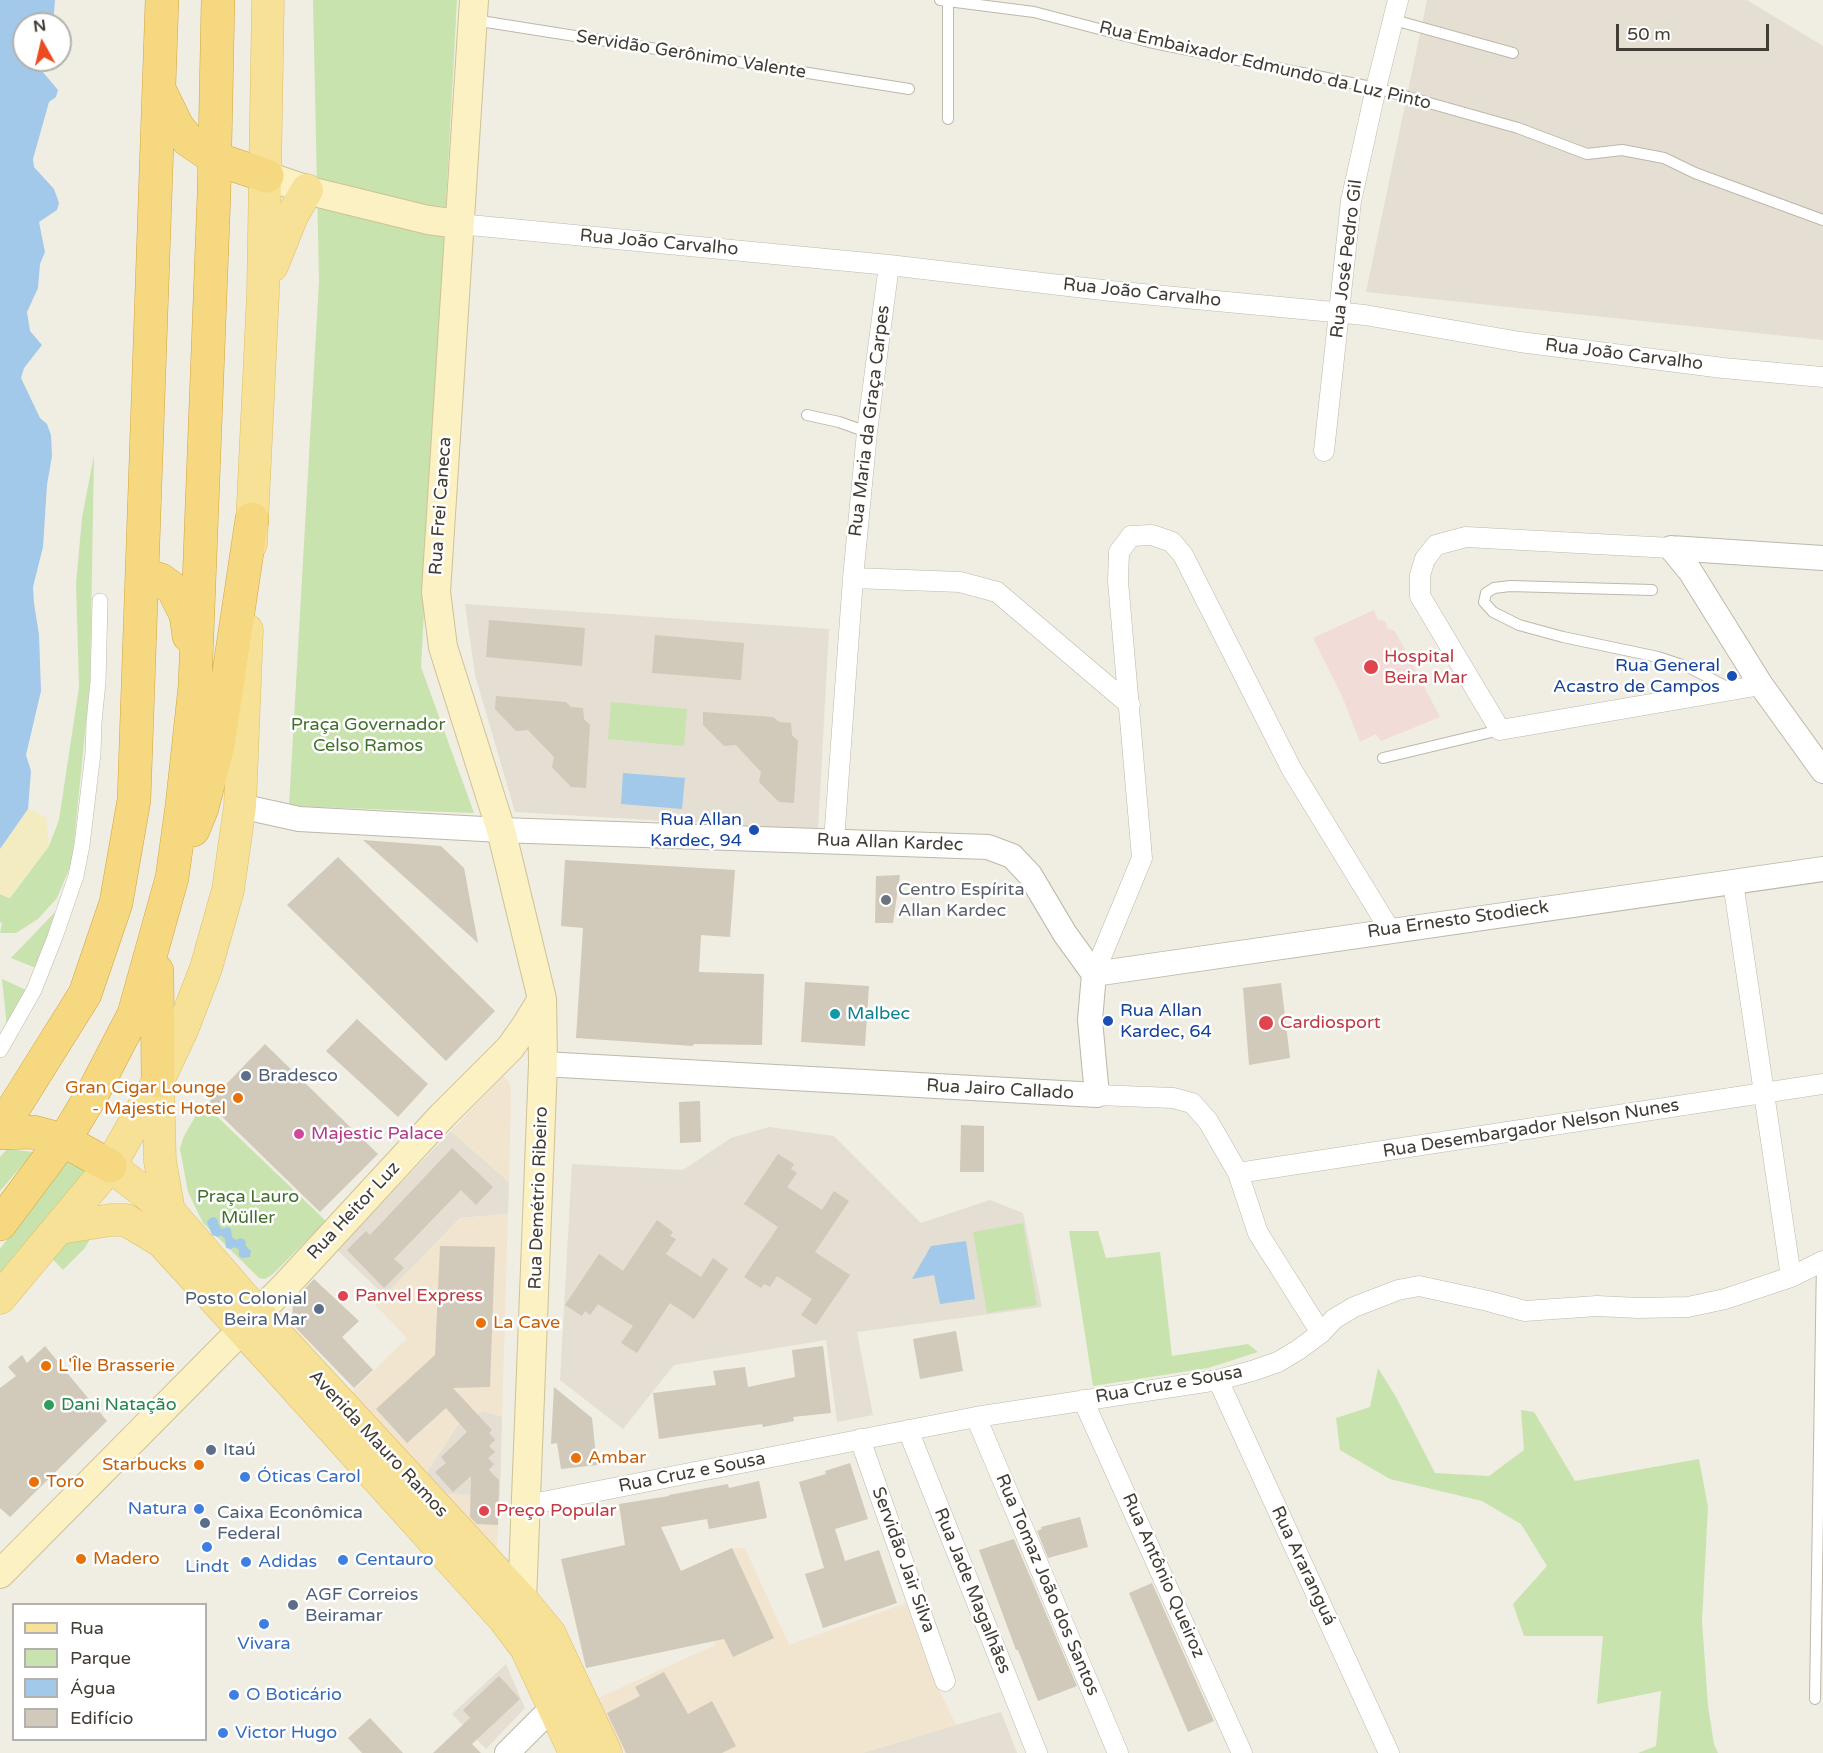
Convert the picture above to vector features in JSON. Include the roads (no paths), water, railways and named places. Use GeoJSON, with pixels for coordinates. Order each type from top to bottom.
{"type":"FeatureCollection","features":[{"type":"Feature","properties":{"kind":"highway"},"geometry":{"type":"LineString","coordinates":[[0,1132],[85,994],[116,903],[134,800],[162,0]]}},
{"type":"Feature","properties":{"kind":"highway"},"geometry":{"type":"LineString","coordinates":[[0,1224],[63,1140],[94,1091],[134,1014],[172,878],[195,686],[216,159],[218,0]]}},
{"type":"Feature","properties":{"kind":"highway"},"geometry":{"type":"LineString","coordinates":[[158,87],[177,126],[188,140],[216,159],[267,176]]}},
{"type":"Feature","properties":{"kind":"highway"},"geometry":{"type":"LineString","coordinates":[[172,878],[202,808],[218,745],[252,519]]}},
{"type":"Feature","properties":{"kind":"highway"},"geometry":{"type":"LineString","coordinates":[[143,575],[161,580],[173,589],[186,615],[195,686]]}},
{"type":"Feature","properties":{"kind":"highway"},"geometry":{"type":"LineString","coordinates":[[156,936],[158,1081]]}},
{"type":"Feature","properties":{"kind":"highway"},"geometry":{"type":"LineString","coordinates":[[0,1132],[33,1132],[63,1140],[110,1166]]}},
{"type":"Feature","properties":{"kind":"main road"},"geometry":{"type":"LineString","coordinates":[[0,1298],[110,1166],[158,1081],[182,1030],[206,968],[228,890],[240,806],[263,293],[267,176],[268,0]]}},
{"type":"Feature","properties":{"kind":"main road","name":"Rua Frei Caneca"},"geometry":{"type":"LineString","coordinates":[[474,10],[436,592],[443,647],[501,830],[542,999]]}},
{"type":"Feature","properties":{"kind":"main road"},"geometry":{"type":"LineString","coordinates":[[267,176],[307,189],[429,220],[459,224]]}},
{"type":"Feature","properties":{"kind":"main road"},"geometry":{"type":"LineString","coordinates":[[263,293],[278,248],[307,189]]}},
{"type":"Feature","properties":{"kind":"main road","name":"Rua Demétrio Ribeiro"},"geometry":{"type":"LineString","coordinates":[[526,1648],[522,1600],[543,1064],[542,999]]}},
{"type":"Feature","properties":{"kind":"main road","name":"Rua Heitor Luz"},"geometry":{"type":"LineString","coordinates":[[0,1574],[251,1322],[442,1116],[510,1048],[542,999]]}},
{"type":"Feature","properties":{"kind":"main road"},"geometry":{"type":"LineString","coordinates":[[158,1081],[160,1161],[169,1211]]}},
{"type":"Feature","properties":{"kind":"main road","name":"Avenida Mauro Ramos"},"geometry":{"type":"LineString","coordinates":[[110,1166],[169,1211],[251,1322],[526,1648],[575,1753]]}},
{"type":"Feature","properties":{"kind":"main road","name":"Avenida Mauro Ramos"},"geometry":{"type":"LineString","coordinates":[[59,1227],[111,1220],[126,1220],[133,1223],[161,1241],[251,1322],[522,1600],[550,1634],[606,1753]]}},
{"type":"Feature","properties":{"kind":"street","name":"Rua José Pedro Gil"},"geometry":{"type":"LineString","coordinates":[[1324,451],[1351,201],[1398,0]]}},
{"type":"Feature","properties":{"kind":"street","name":"Rua João Carvalho"},"geometry":{"type":"LineString","coordinates":[[459,224],[888,265],[1111,291],[1340,312],[1520,342],[1723,368],[1823,377]]}},
{"type":"Feature","properties":{"kind":"street","name":"Rua Maria da Graça Carpes"},"geometry":{"type":"LineString","coordinates":[[834,841],[853,578],[867,432],[888,265]]}},
{"type":"Feature","properties":{"kind":"street"},"geometry":{"type":"LineString","coordinates":[[1097,1095],[1090,1020],[1094,974],[1142,858],[1118,581],[1119,552],[1131,536],[1152,535],[1172,542],[1183,555],[1292,770],[1390,930]]}},
{"type":"Feature","properties":{"kind":"street"},"geometry":{"type":"LineString","coordinates":[[1761,685],[1500,730],[1420,596],[1420,575],[1425,559],[1437,544],[1466,537],[1823,558]]}},
{"type":"Feature","properties":{"kind":"street"},"geometry":{"type":"LineString","coordinates":[[1671,548],[1690,572],[1761,685],[1823,771]]}},
{"type":"Feature","properties":{"kind":"street"},"geometry":{"type":"LineString","coordinates":[[853,578],[960,582],[997,592],[1130,705]]}},
{"type":"Feature","properties":{"kind":"street"},"geometry":{"type":"LineString","coordinates":[[0,1050],[34,990],[76,876],[93,753],[100,601]]}},
{"type":"Feature","properties":{"kind":"street"},"geometry":{"type":"LineString","coordinates":[[240,806],[299,819],[501,830]]}},
{"type":"Feature","properties":{"kind":"street","name":"Rua Allan Kardec"},"geometry":{"type":"LineString","coordinates":[[501,830],[987,847],[1012,856],[1029,875],[1065,934],[1094,974]]}},
{"type":"Feature","properties":{"kind":"street","name":"Rua Ernesto Stodieck"},"geometry":{"type":"LineString","coordinates":[[1094,974],[1823,869]]}},
{"type":"Feature","properties":{"kind":"street"},"geometry":{"type":"LineString","coordinates":[[1733,882],[1791,1277]]}},
{"type":"Feature","properties":{"kind":"street","name":"Rua Jairo Callado"},"geometry":{"type":"LineString","coordinates":[[543,1064],[1173,1098],[1192,1103],[1208,1121],[1238,1173],[1258,1233],[1321,1333]]}},
{"type":"Feature","properties":{"kind":"street","name":"Rua Desembargador Nelson Nunes"},"geometry":{"type":"LineString","coordinates":[[1238,1173],[1823,1084]]}},
{"type":"Feature","properties":{"kind":"street","name":"Rua Cruz e Sousa"},"geometry":{"type":"LineString","coordinates":[[527,1505],[976,1417],[1218,1380],[1278,1362],[1321,1333],[1334,1318],[1354,1307],[1398,1290],[1419,1286],[1525,1311],[1597,1306],[1688,1307],[1725,1299],[1791,1277],[1823,1261]]}},
{"type":"Feature","properties":{"kind":"street","name":"Rua Araranguá"},"geometry":{"type":"LineString","coordinates":[[1218,1380],[1389,1753]]}},
{"type":"Feature","properties":{"kind":"street","name":"Rua Antônio Queiroz"},"geometry":{"type":"LineString","coordinates":[[1083,1400],[1242,1753]]}},
{"type":"Feature","properties":{"kind":"street","name":"Rua Tomaz João dos Santos"},"geometry":{"type":"LineString","coordinates":[[976,1417],[1118,1753]]}},
{"type":"Feature","properties":{"kind":"street","name":"Rua Jade Magalhães"},"geometry":{"type":"LineString","coordinates":[[908,1430],[1037,1753]]}},
{"type":"Feature","properties":{"kind":"street","name":"Servidão Jair Silva"},"geometry":{"type":"LineString","coordinates":[[860,1439],[945,1681]]}},
{"type":"Feature","properties":{"kind":"street"},"geometry":{"type":"LineString","coordinates":[[507,1753],[552,1707]]}},
{"type":"Feature","properties":{"kind":"lane"},"geometry":{"type":"LineString","coordinates":[[944,1],[948,119]]}},
{"type":"Feature","properties":{"kind":"lane","name":"Rua Embaixador Edmundo da Luz Pinto"},"geometry":{"type":"LineString","coordinates":[[944,1],[1034,12],[1149,42],[1376,88],[1518,128],[1587,154],[1622,150],[1664,158],[1695,173],[1823,220]]}},
{"type":"Feature","properties":{"kind":"lane","name":"Servidão Gerônimo Valente"},"geometry":{"type":"LineString","coordinates":[[474,10],[909,89]]}},
{"type":"Feature","properties":{"kind":"lane"},"geometry":{"type":"LineString","coordinates":[[1394,20],[1513,53]]}},
{"type":"Feature","properties":{"kind":"lane"},"geometry":{"type":"LineString","coordinates":[[807,415],[839,422],[867,432]]}},
{"type":"Feature","properties":{"kind":"lane"},"geometry":{"type":"LineString","coordinates":[[1652,590],[1510,586],[1494,588],[1486,592],[1484,603],[1493,612],[1519,625],[1563,637],[1658,657],[1688,667],[1735,690]]}},
{"type":"Feature","properties":{"kind":"lane"},"geometry":{"type":"LineString","coordinates":[[1383,758],[1500,730]]}},
{"type":"Feature","properties":{"kind":"lane"},"geometry":{"type":"LineString","coordinates":[[1815,1699],[1823,1261]]}},
{"type":"Feature","properties":{"kind":"water"},"geometry":{"type":"Polygon","coordinates":[[[0,0],[55,0],[54,12],[12,12],[12,72],[43,72],[58,90],[56,97],[49,102],[33,159],[34,167],[54,189],[59,203],[57,210],[39,222],[45,252],[40,264],[38,288],[27,312],[30,331],[42,345],[24,368],[21,378],[40,418],[47,424],[51,435],[52,456],[47,485],[43,547],[33,587],[39,635],[41,691],[26,755],[31,771],[28,809],[0,849],[0,0]]]}},
{"type":"Feature","properties":{"kind":"water"},"geometry":{"type":"Polygon","coordinates":[[[623,773],[685,778],[682,809],[621,804],[623,773]]]}},
{"type":"Feature","properties":{"kind":"water"},"geometry":{"type":"Polygon","coordinates":[[[214,1217],[222,1229],[228,1227],[231,1229],[232,1237],[236,1240],[241,1238],[245,1240],[246,1246],[251,1251],[250,1257],[242,1258],[235,1247],[226,1248],[225,1239],[221,1235],[218,1237],[212,1235],[207,1222],[214,1217]]]}},
{"type":"Feature","properties":{"kind":"water"},"geometry":{"type":"Polygon","coordinates":[[[966,1241],[975,1299],[940,1304],[934,1275],[912,1279],[931,1246],[966,1241]]]}},
{"type":"Feature","properties":{"kind":"place","name":"Hospital Beira Mar"},"geometry":{"type":"Point","coordinates":[1371,667]}},
{"type":"Feature","properties":{"kind":"place","name":"Rua General Acastro de Campos"},"geometry":{"type":"Point","coordinates":[1732,676]}},
{"type":"Feature","properties":{"kind":"place","name":"Rua Allan Kardec, 94"},"geometry":{"type":"Point","coordinates":[754,830]}},
{"type":"Feature","properties":{"kind":"place","name":"Centro Espírita Allan Kardec"},"geometry":{"type":"Point","coordinates":[886,900]}},
{"type":"Feature","properties":{"kind":"place","name":"Malbec"},"geometry":{"type":"Point","coordinates":[835,1014]}},
{"type":"Feature","properties":{"kind":"place","name":"Rua Allan Kardec, 64"},"geometry":{"type":"Point","coordinates":[1108,1021]}},
{"type":"Feature","properties":{"kind":"place","name":"Cardiosport"},"geometry":{"type":"Point","coordinates":[1266,1023]}},
{"type":"Feature","properties":{"kind":"place","name":"Bradesco"},"geometry":{"type":"Point","coordinates":[246,1076]}},
{"type":"Feature","properties":{"kind":"place","name":"Gran Cigar Lounge - Majestic Hotel"},"geometry":{"type":"Point","coordinates":[238,1098]}},
{"type":"Feature","properties":{"kind":"place","name":"Majestic Palace"},"geometry":{"type":"Point","coordinates":[299,1134]}},
{"type":"Feature","properties":{"kind":"place","name":"Panvel Express"},"geometry":{"type":"Point","coordinates":[343,1296]}},
{"type":"Feature","properties":{"kind":"place","name":"Posto Colonial Beira Mar"},"geometry":{"type":"Point","coordinates":[319,1309]}},
{"type":"Feature","properties":{"kind":"place","name":"La Cave"},"geometry":{"type":"Point","coordinates":[481,1323]}},
{"type":"Feature","properties":{"kind":"place","name":"L'Île Brasserie"},"geometry":{"type":"Point","coordinates":[46,1366]}},
{"type":"Feature","properties":{"kind":"place","name":"Dani Natação"},"geometry":{"type":"Point","coordinates":[49,1405]}},
{"type":"Feature","properties":{"kind":"place","name":"Itaú"},"geometry":{"type":"Point","coordinates":[211,1450]}},
{"type":"Feature","properties":{"kind":"place","name":"Ambar"},"geometry":{"type":"Point","coordinates":[576,1458]}},
{"type":"Feature","properties":{"kind":"place","name":"Starbucks"},"geometry":{"type":"Point","coordinates":[199,1465]}},
{"type":"Feature","properties":{"kind":"place","name":"Óticas Carol"},"geometry":{"type":"Point","coordinates":[245,1477]}},
{"type":"Feature","properties":{"kind":"place","name":"Toro"},"geometry":{"type":"Point","coordinates":[34,1482]}},
{"type":"Feature","properties":{"kind":"place","name":"Natura"},"geometry":{"type":"Point","coordinates":[199,1509]}},
{"type":"Feature","properties":{"kind":"place","name":"Preço Popular"},"geometry":{"type":"Point","coordinates":[484,1511]}},
{"type":"Feature","properties":{"kind":"place","name":"Caixa Econômica Federal"},"geometry":{"type":"Point","coordinates":[205,1523]}},
{"type":"Feature","properties":{"kind":"place","name":"Lindt"},"geometry":{"type":"Point","coordinates":[207,1547]}},
{"type":"Feature","properties":{"kind":"place","name":"Madero"},"geometry":{"type":"Point","coordinates":[81,1559]}},
{"type":"Feature","properties":{"kind":"place","name":"Centauro"},"geometry":{"type":"Point","coordinates":[343,1560]}},
{"type":"Feature","properties":{"kind":"place","name":"Adidas"},"geometry":{"type":"Point","coordinates":[246,1562]}},
{"type":"Feature","properties":{"kind":"place","name":"AGF Correios Beiramar"},"geometry":{"type":"Point","coordinates":[293,1605]}},
{"type":"Feature","properties":{"kind":"place","name":"Vivara"},"geometry":{"type":"Point","coordinates":[264,1624]}},
{"type":"Feature","properties":{"kind":"place","name":"O Boticário"},"geometry":{"type":"Point","coordinates":[234,1695]}},
{"type":"Feature","properties":{"kind":"place","name":"Victor Hugo"},"geometry":{"type":"Point","coordinates":[223,1733]}},
{"type":"Feature","properties":{"kind":"park label","name":"Praça Governador Celso Ramos"},"geometry":{"type":"Point","coordinates":[368,735]}},
{"type":"Feature","properties":{"kind":"park label","name":"Praça Lauro Müller"},"geometry":{"type":"Point","coordinates":[248,1207]}}]}
